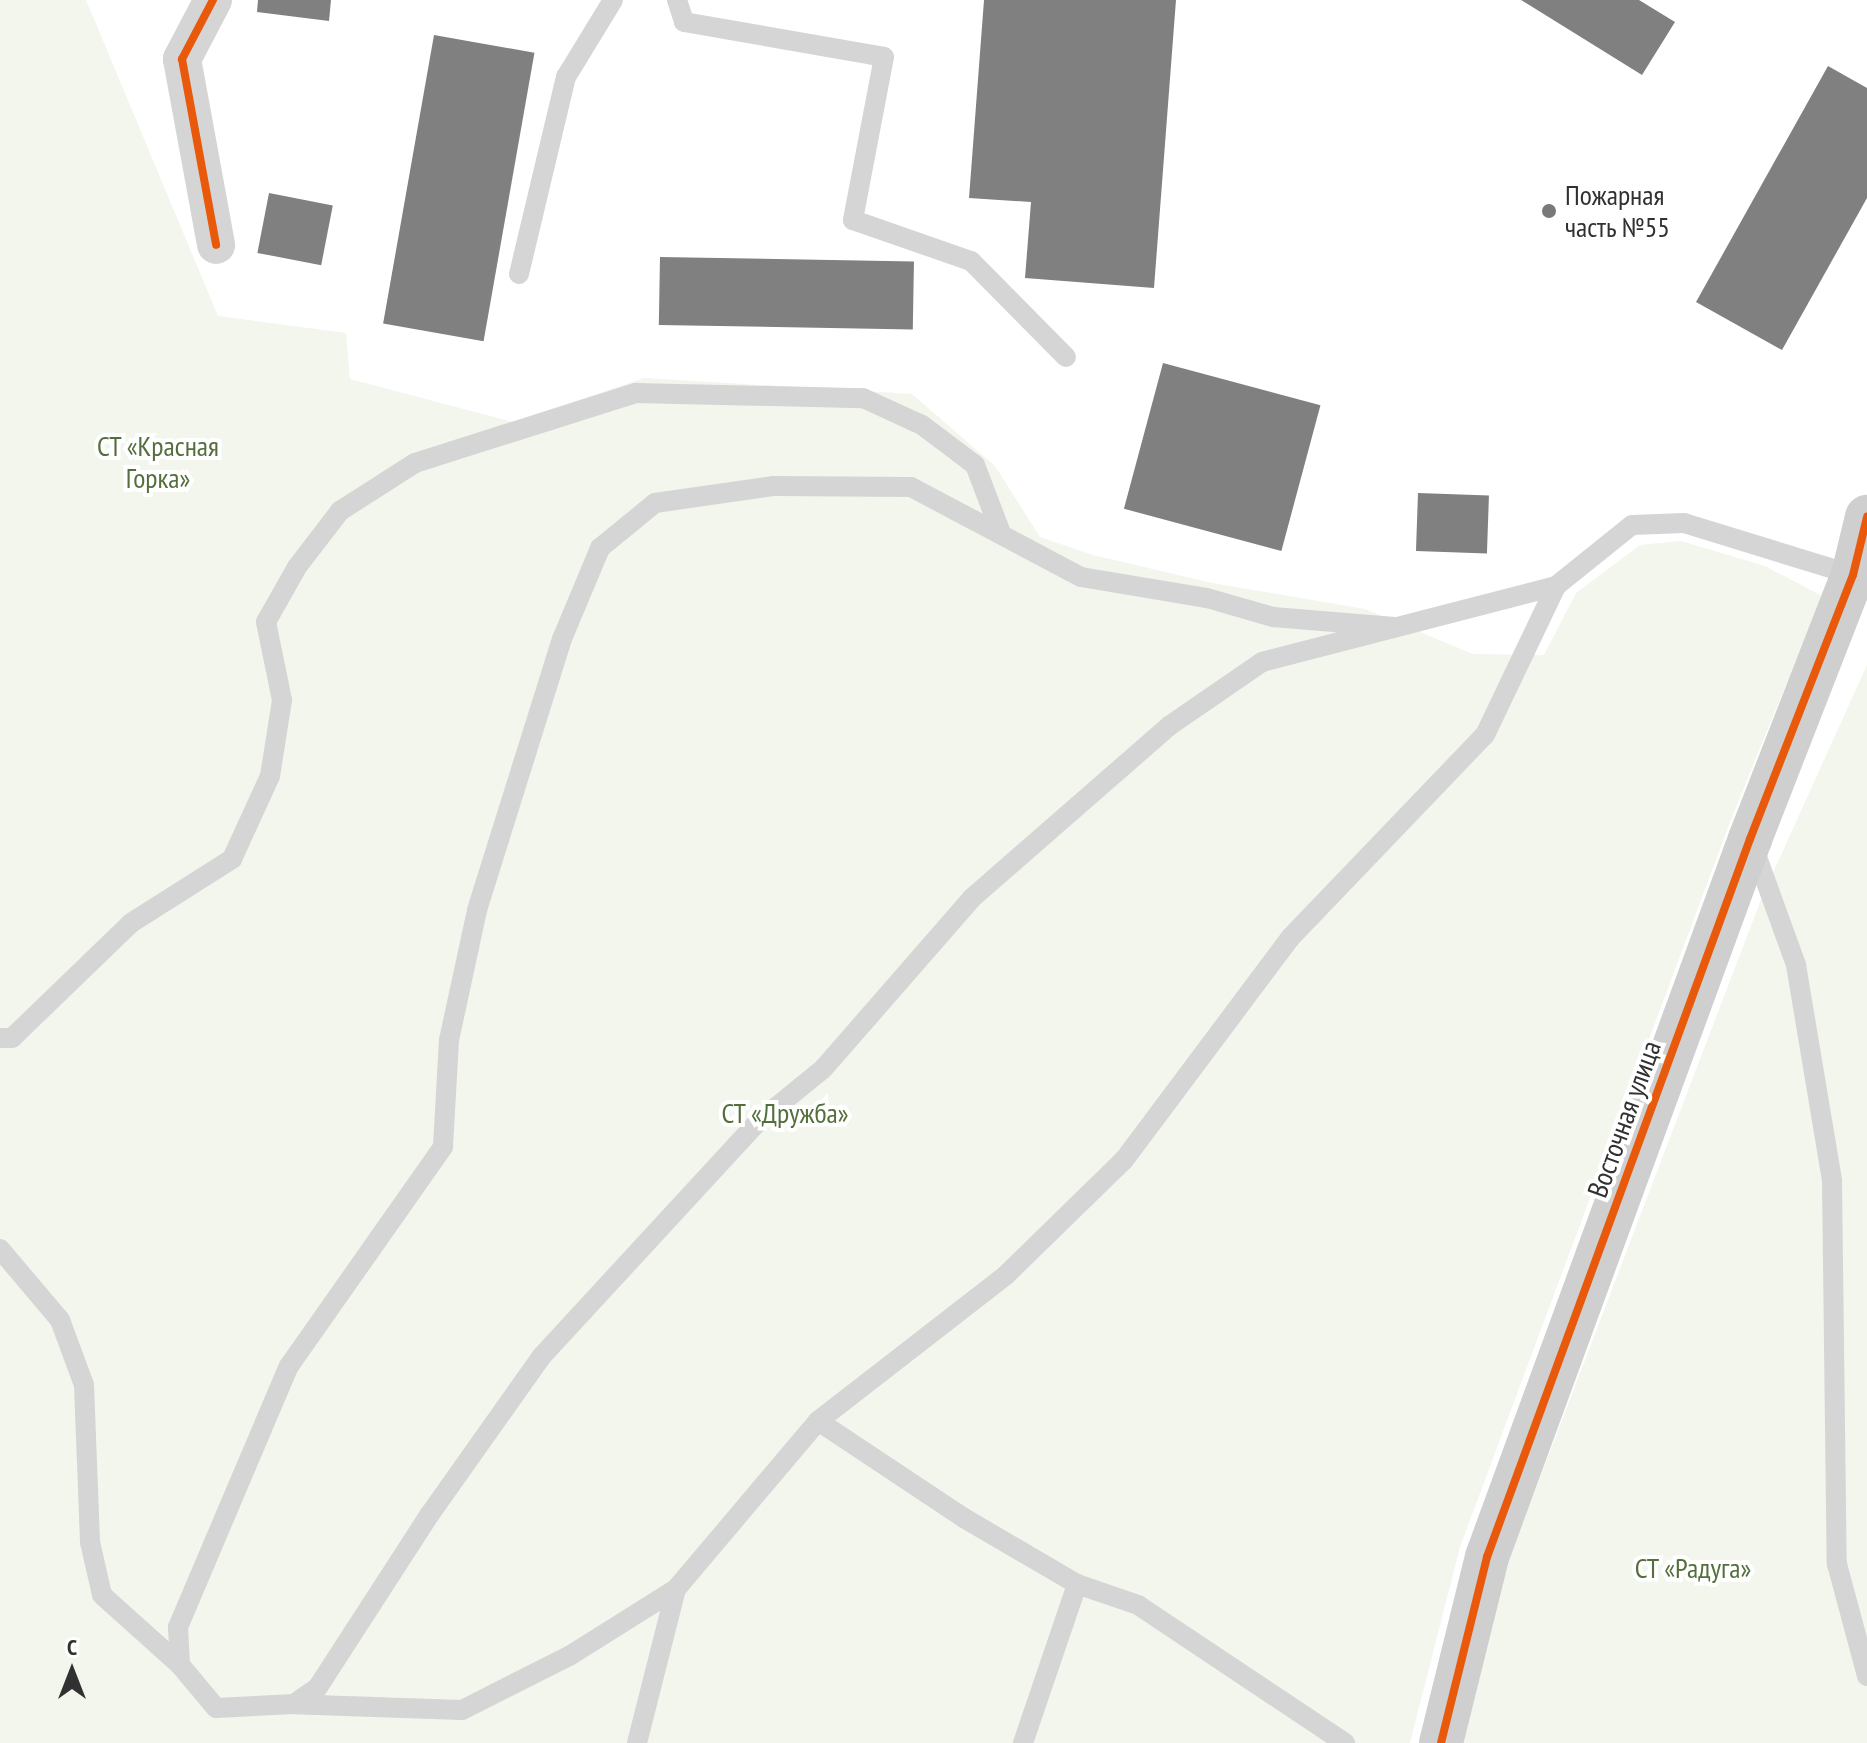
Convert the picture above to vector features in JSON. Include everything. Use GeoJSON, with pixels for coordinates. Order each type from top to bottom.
{"type":"FeatureCollection","features":[{"type":"Feature","properties":{"kind":"street"},"geometry":{"type":"LineString","coordinates":[[213,0],[182,59],[216,245]]}},
{"type":"Feature","properties":{"kind":"street","name":"Восточная улица"},"geometry":{"type":"LineString","coordinates":[[1441,1743],[1487,1557],[1750,839],[1853,575],[1867,517]]}},
{"type":"Feature","properties":{"kind":"lane"},"geometry":{"type":"LineString","coordinates":[[519,274],[566,77],[613,0]]}},
{"type":"Feature","properties":{"kind":"lane"},"geometry":{"type":"LineString","coordinates":[[677,0],[684,22],[884,57],[853,220],[971,261],[1066,357]]}},
{"type":"Feature","properties":{"kind":"lane"},"geometry":{"type":"LineString","coordinates":[[0,1038],[12,1038],[131,923],[232,859],[270,776],[282,700],[266,622],[297,567],[340,511],[415,463],[636,393],[863,398],[922,425],[975,465],[1001,533]]}},
{"type":"Feature","properties":{"kind":"lane"},"geometry":{"type":"LineString","coordinates":[[180,1665],[178,1627],[289,1366],[443,1147],[449,1040],[477,910],[562,639],[600,548],[655,503],[773,486],[911,487],[1081,577],[1207,598],[1273,617],[1395,627]]}},
{"type":"Feature","properties":{"kind":"lane"},"geometry":{"type":"LineString","coordinates":[[294,1704],[318,1687],[430,1514],[541,1357],[759,1121],[823,1069],[972,898],[1169,726],[1262,662],[1556,586],[1632,525],[1684,523],[1853,575]]}},
{"type":"Feature","properties":{"kind":"lane"},"geometry":{"type":"LineString","coordinates":[[0,1249],[60,1320],[84,1385],[90,1542],[102,1595],[180,1665],[216,1708],[294,1704],[462,1710],[569,1656],[676,1589],[818,1421],[1006,1275],[1124,1160],[1290,938],[1485,735],[1556,586]]}},
{"type":"Feature","properties":{"kind":"lane"},"geometry":{"type":"LineString","coordinates":[[1750,839],[1796,965],[1832,1181],[1837,1564],[1867,1676]]}},
{"type":"Feature","properties":{"kind":"lane"},"geometry":{"type":"LineString","coordinates":[[818,1421],[964,1518],[1077,1584],[1138,1605],[1345,1743]]}},
{"type":"Feature","properties":{"kind":"lane"},"geometry":{"type":"LineString","coordinates":[[1023,1743],[1077,1584]]}},
{"type":"Feature","properties":{"kind":"lane"},"geometry":{"type":"LineString","coordinates":[[637,1743],[676,1589]]}},
{"type":"Feature","properties":{"kind":"green space","name":"СТ «Дружба»"},"geometry":{"type":"Polygon","coordinates":[[[0,0],[86,0],[218,316],[346,333],[350,379],[513,422],[644,378],[912,394],[995,466],[1040,537],[1093,555],[1212,583],[1365,609],[1473,654],[1544,655],[1576,593],[1640,545],[1681,541],[1765,566],[1822,596],[1730,822],[1460,1547],[1410,1743],[0,1743],[0,0]]]}},
{"type":"Feature","properties":{"kind":"green space","name":"СТ «Радуга»"},"geometry":{"type":"Polygon","coordinates":[[[1867,665],[1867,1743],[1464,1743],[1507,1564],[1762,897],[1867,665]]]}},
{"type":"Feature","properties":{"kind":"building"},"geometry":{"type":"Polygon","coordinates":[[[258,0],[331,0],[329,21],[257,12],[258,0]]]}},
{"type":"Feature","properties":{"kind":"building"},"geometry":{"type":"Polygon","coordinates":[[[984,0],[1176,0],[1154,288],[1025,278],[1031,202],[969,198],[984,0]]]}},
{"type":"Feature","properties":{"kind":"building"},"geometry":{"type":"Polygon","coordinates":[[[1521,0],[1639,0],[1675,22],[1642,75],[1521,0]]]}},
{"type":"Feature","properties":{"kind":"building"},"geometry":{"type":"Polygon","coordinates":[[[434,35],[534,53],[484,341],[383,324],[434,35]]]}},
{"type":"Feature","properties":{"kind":"building"},"geometry":{"type":"Polygon","coordinates":[[[1828,66],[1867,88],[1867,198],[1782,350],[1696,302],[1828,66]]]}},
{"type":"Feature","properties":{"kind":"building"},"geometry":{"type":"Polygon","coordinates":[[[269,193],[333,205],[321,265],[257,253],[269,193]]]}},
{"type":"Feature","properties":{"kind":"building"},"geometry":{"type":"Polygon","coordinates":[[[660,257],[914,261],[913,329],[659,325],[660,257]]]}},
{"type":"Feature","properties":{"kind":"building"},"geometry":{"type":"Polygon","coordinates":[[[1163,363],[1320,405],[1281,551],[1124,509],[1163,363]]]}},
{"type":"Feature","properties":{"kind":"building"},"geometry":{"type":"Polygon","coordinates":[[[1418,493],[1489,495],[1487,553],[1416,551],[1418,493]]]}},
{"type":"Feature","properties":{"kind":"cycle path"},"geometry":{"type":"LineString","coordinates":[[213,0],[182,59],[216,245]]}},
{"type":"Feature","properties":{"kind":"cycle path"},"geometry":{"type":"LineString","coordinates":[[1441,1743],[1487,1557],[1750,839],[1853,575],[1867,517]]}},
{"type":"Feature","properties":{"kind":"place","name":"Пожарная часть №55"},"geometry":{"type":"Point","coordinates":[1549,211]}},
{"type":"Feature","properties":{"kind":"park label","name":"СТ «Красная Горка»"},"geometry":{"type":"Point","coordinates":[158,462]}}]}
